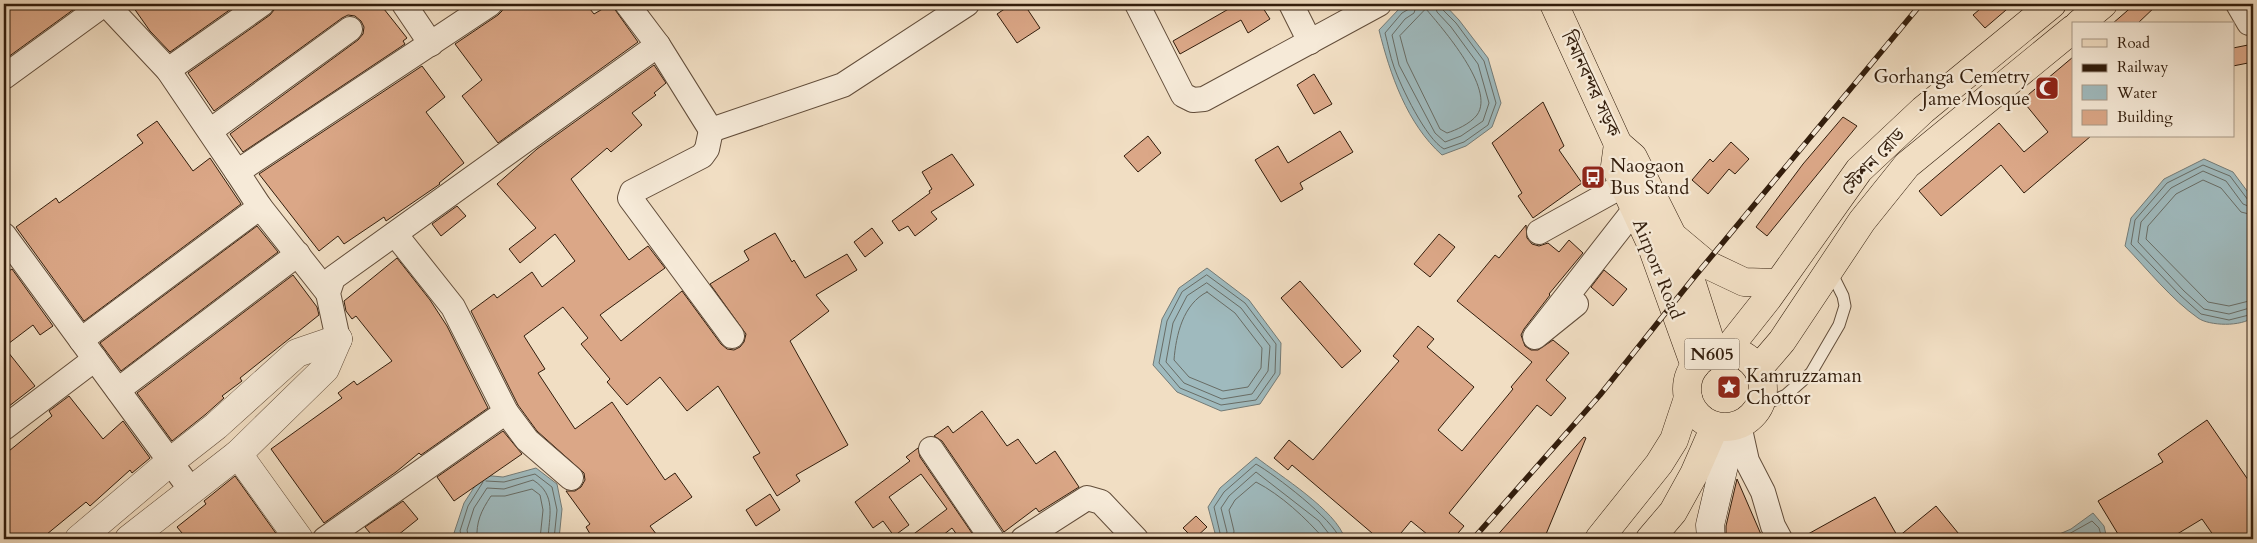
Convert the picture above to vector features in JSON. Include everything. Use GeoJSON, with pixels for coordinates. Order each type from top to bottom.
{"type":"FeatureCollection","features":[{"type":"Feature","properties":{"kind":"main road","name":"বিমানবন্দর সড়ক"},"geometry":{"type":"LineString","coordinates":[[1554,4],[1618,144]]}},
{"type":"Feature","properties":{"kind":"main road","name":"স্টেশন রোড"},"geometry":{"type":"LineString","coordinates":[[1712,357],[1778,283],[1859,170],[1923,110],[2052,4]]}},
{"type":"Feature","properties":{"kind":"main road"},"geometry":{"type":"LineString","coordinates":[[2081,22],[2103,4]]}},
{"type":"Feature","properties":{"kind":"main road","name":"স্টেশন রোড"},"geometry":{"type":"LineString","coordinates":[[1758,369],[1782,341],[1862,221],[1907,165],[2072,30]]}},
{"type":"Feature","properties":{"kind":"main road","name":"Airport Road"},"geometry":{"type":"LineString","coordinates":[[1618,144],[1615,166],[1638,192],[1654,253],[1712,357]]}},
{"type":"Feature","properties":{"kind":"main road"},"geometry":{"type":"LineString","coordinates":[[1638,192],[1672,235],[1706,264],[1744,282],[1778,283]]}},
{"type":"Feature","properties":{"kind":"main road"},"geometry":{"type":"LineString","coordinates":[[1672,235],[1690,281],[1712,357]]}},
{"type":"Feature","properties":{"kind":"main road","name":"N605"},"geometry":{"type":"LineString","coordinates":[[1599,539],[1659,464],[1674,440],[1688,398],[1687,386],[1712,357],[1738,353],[1750,360],[1758,369],[1763,382],[1763,394],[1733,422],[1694,474],[1673,512],[1650,539]]}},
{"type":"Feature","properties":{"kind":"main road"},"geometry":{"type":"LineString","coordinates":[[1688,398],[1698,416],[1733,422]]}},
{"type":"Feature","properties":{"kind":"street"},"geometry":{"type":"LineString","coordinates":[[4,77],[96,10],[99,4]]}},
{"type":"Feature","properties":{"kind":"street"},"geometry":{"type":"LineString","coordinates":[[106,4],[168,70],[260,207],[328,293],[338,339],[325,369],[238,454],[129,539]]}},
{"type":"Feature","properties":{"kind":"street"},"geometry":{"type":"LineString","coordinates":[[168,70],[262,4]]}},
{"type":"Feature","properties":{"kind":"street"},"geometry":{"type":"LineString","coordinates":[[404,4],[431,44]]}},
{"type":"Feature","properties":{"kind":"street"},"geometry":{"type":"LineString","coordinates":[[237,172],[490,4]]}},
{"type":"Feature","properties":{"kind":"street"},"geometry":{"type":"LineString","coordinates":[[627,4],[658,45],[711,130],[707,149],[702,156],[632,192],[630,198],[732,336]]}},
{"type":"Feature","properties":{"kind":"street"},"geometry":{"type":"LineString","coordinates":[[711,130],[843,85],[967,4]]}},
{"type":"Feature","properties":{"kind":"street"},"geometry":{"type":"LineString","coordinates":[[1137,4],[1183,95],[1192,100],[1204,99],[1379,4]]}},
{"type":"Feature","properties":{"kind":"street"},"geometry":{"type":"LineString","coordinates":[[1291,4],[1310,42]]}},
{"type":"Feature","properties":{"kind":"street"},"geometry":{"type":"LineString","coordinates":[[2238,4],[2249,23],[2253,23]]}},
{"type":"Feature","properties":{"kind":"street"},"geometry":{"type":"LineString","coordinates":[[210,131],[350,29]]}},
{"type":"Feature","properties":{"kind":"street"},"geometry":{"type":"LineString","coordinates":[[328,293],[333,278],[658,45]]}},
{"type":"Feature","properties":{"kind":"street"},"geometry":{"type":"LineString","coordinates":[[1539,232],[1638,192]]}},
{"type":"Feature","properties":{"kind":"street"},"geometry":{"type":"LineString","coordinates":[[1576,304],[1535,337],[1638,192]]}},
{"type":"Feature","properties":{"kind":"street"},"geometry":{"type":"LineString","coordinates":[[4,428],[88,350],[260,207]]}},
{"type":"Feature","properties":{"kind":"street"},"geometry":{"type":"LineString","coordinates":[[395,234],[453,307],[506,412],[526,440],[571,478]]}},
{"type":"Feature","properties":{"kind":"street"},"geometry":{"type":"LineString","coordinates":[[4,235],[11,261],[88,350],[191,490]]}},
{"type":"Feature","properties":{"kind":"street"},"geometry":{"type":"LineString","coordinates":[[118,390],[298,254]]}},
{"type":"Feature","properties":{"kind":"street"},"geometry":{"type":"LineString","coordinates":[[79,539],[216,426],[297,353],[338,339]]}},
{"type":"Feature","properties":{"kind":"street"},"geometry":{"type":"LineString","coordinates":[[325,539],[506,412]]}},
{"type":"Feature","properties":{"kind":"street"},"geometry":{"type":"LineString","coordinates":[[1693,539],[1695,524],[1733,422]]}},
{"type":"Feature","properties":{"kind":"street"},"geometry":{"type":"LineString","coordinates":[[1711,539],[1710,525],[1733,422]]}},
{"type":"Feature","properties":{"kind":"street"},"geometry":{"type":"LineString","coordinates":[[1733,422],[1747,460],[1763,492],[1773,526],[1780,539]]}},
{"type":"Feature","properties":{"kind":"street"},"geometry":{"type":"LineString","coordinates":[[931,449],[992,539]]}},
{"type":"Feature","properties":{"kind":"street"},"geometry":{"type":"LineString","coordinates":[[238,454],[299,539]]}},
{"type":"Feature","properties":{"kind":"street"},"geometry":{"type":"LineString","coordinates":[[1023,539],[1087,498],[1101,502],[1136,539]]}},
{"type":"Feature","properties":{"kind":"lane"},"geometry":{"type":"LineString","coordinates":[[1733,422],[1786,395],[1811,373],[1839,325],[1845,306],[1843,296],[1830,269]]}},
{"type":"Feature","properties":{"kind":"water"},"geometry":{"type":"Polygon","coordinates":[[[1410,4],[1444,4],[1459,20],[1488,58],[1501,103],[1492,127],[1466,146],[1442,155],[1419,129],[1410,113],[1395,81],[1379,30],[1399,9],[1410,4]]]}},
{"type":"Feature","properties":{"kind":"water"},"geometry":{"type":"Polygon","coordinates":[[[2204,159],[2233,172],[2253,199],[2253,317],[2241,323],[2217,324],[2198,318],[2169,293],[2125,246],[2131,218],[2164,179],[2204,159]]]}},
{"type":"Feature","properties":{"kind":"water"},"geometry":{"type":"Polygon","coordinates":[[[1207,268],[1249,300],[1281,343],[1280,374],[1260,404],[1221,411],[1177,392],[1153,365],[1162,319],[1179,288],[1207,268]]]}},
{"type":"Feature","properties":{"kind":"water"},"geometry":{"type":"Polygon","coordinates":[[[1256,457],[1319,505],[1340,528],[1345,539],[1214,539],[1215,533],[1208,507],[1220,488],[1256,457]]]}},
{"type":"Feature","properties":{"kind":"water"},"geometry":{"type":"Polygon","coordinates":[[[536,468],[557,484],[562,509],[559,539],[460,539],[454,533],[464,503],[482,475],[503,477],[536,468]]]}},
{"type":"Feature","properties":{"kind":"water"},"geometry":{"type":"Polygon","coordinates":[[[2093,513],[2104,526],[2107,539],[2048,539],[2071,529],[2093,513]]]}},
{"type":"Feature","properties":{"kind":"building"},"geometry":{"type":"Polygon","coordinates":[[[4,4],[81,4],[4,60],[4,4]]]}},
{"type":"Feature","properties":{"kind":"building"},"geometry":{"type":"Polygon","coordinates":[[[131,4],[238,4],[170,52],[150,31],[131,4]]]}},
{"type":"Feature","properties":{"kind":"building"},"geometry":{"type":"Polygon","coordinates":[[[276,4],[380,4],[407,38],[403,41],[405,44],[243,152],[230,134],[358,40],[363,34],[364,27],[355,16],[348,15],[342,18],[214,111],[188,73],[270,15],[276,4]]]}},
{"type":"Feature","properties":{"kind":"building"},"geometry":{"type":"Polygon","coordinates":[[[504,4],[586,4],[594,14],[611,4],[638,42],[498,143],[462,96],[482,80],[455,44],[498,15],[502,11],[504,4]]]}},
{"type":"Feature","properties":{"kind":"building"},"geometry":{"type":"Polygon","coordinates":[[[1012,4],[1024,4],[1040,28],[1017,43],[997,14],[1012,4]]]}},
{"type":"Feature","properties":{"kind":"building"},"geometry":{"type":"Polygon","coordinates":[[[1231,4],[1271,4],[1263,8],[1270,19],[1248,33],[1241,20],[1180,54],[1173,41],[1232,7],[1231,4]]]}},
{"type":"Feature","properties":{"kind":"building"},"geometry":{"type":"Polygon","coordinates":[[[1986,4],[2013,4],[1985,28],[1973,15],[1986,4]]]}},
{"type":"Feature","properties":{"kind":"building"},"geometry":{"type":"Polygon","coordinates":[[[2135,4],[2158,4],[2139,22],[2114,22],[2135,4]]]}},
{"type":"Feature","properties":{"kind":"building"},"geometry":{"type":"Polygon","coordinates":[[[2253,44],[2253,62],[2234,66],[2234,48],[2253,44]]]}},
{"type":"Feature","properties":{"kind":"building"},"geometry":{"type":"Polygon","coordinates":[[[2072,58],[2072,138],[2089,138],[2024,193],[2001,165],[1941,216],[1919,191],[1999,123],[2024,152],[2048,132],[2022,100],[2072,58]]]}},
{"type":"Feature","properties":{"kind":"building"},"geometry":{"type":"Polygon","coordinates":[[[654,65],[666,83],[654,93],[656,95],[632,113],[642,125],[611,152],[607,148],[571,179],[629,260],[648,246],[665,268],[600,315],[621,341],[682,291],[721,344],[727,349],[734,350],[744,342],[746,334],[710,284],[749,260],[744,251],[775,233],[792,262],[794,260],[805,278],[847,254],[857,270],[816,295],[829,311],[790,341],[848,445],[796,475],[800,481],[777,496],[753,457],[760,453],[718,386],[687,411],[660,377],[627,405],[607,382],[610,379],[581,344],[588,338],[563,307],[524,336],[545,369],[538,373],[575,429],[612,402],[665,480],[675,473],[692,497],[650,526],[660,539],[593,539],[586,527],[590,524],[566,491],[575,491],[581,487],[585,480],[584,473],[537,431],[518,405],[471,311],[494,294],[497,298],[532,272],[542,287],[575,261],[555,234],[520,263],[509,249],[536,228],[497,184],[537,149],[654,65]]]}},
{"type":"Feature","properties":{"kind":"building"},"geometry":{"type":"Polygon","coordinates":[[[422,66],[445,97],[426,112],[464,163],[440,184],[386,221],[384,217],[344,244],[338,236],[319,251],[259,174],[422,66]]]}},
{"type":"Feature","properties":{"kind":"building"},"geometry":{"type":"Polygon","coordinates":[[[1314,74],[1332,104],[1314,114],[1297,85],[1314,74]]]}},
{"type":"Feature","properties":{"kind":"building"},"geometry":{"type":"Polygon","coordinates":[[[1543,102],[1564,146],[1559,150],[1582,183],[1533,218],[1518,196],[1522,193],[1492,143],[1543,102]]]}},
{"type":"Feature","properties":{"kind":"building"},"geometry":{"type":"Polygon","coordinates":[[[1843,117],[1857,126],[1767,236],[1756,227],[1803,164],[1843,117]]]}},
{"type":"Feature","properties":{"kind":"building"},"geometry":{"type":"Polygon","coordinates":[[[157,121],[193,171],[210,158],[241,204],[84,321],[16,227],[56,198],[59,203],[143,143],[137,135],[157,121]]]}},
{"type":"Feature","properties":{"kind":"building"},"geometry":{"type":"Polygon","coordinates":[[[1340,131],[1353,152],[1300,183],[1303,189],[1281,202],[1255,160],[1278,146],[1288,163],[1340,131]]]}},
{"type":"Feature","properties":{"kind":"building"},"geometry":{"type":"Polygon","coordinates":[[[1148,136],[1161,153],[1138,172],[1124,156],[1148,136]]]}},
{"type":"Feature","properties":{"kind":"building"},"geometry":{"type":"Polygon","coordinates":[[[1731,142],[1749,159],[1735,174],[1729,169],[1708,194],[1692,180],[1710,159],[1713,162],[1731,142]]]}},
{"type":"Feature","properties":{"kind":"building"},"geometry":{"type":"Polygon","coordinates":[[[952,154],[974,185],[931,212],[937,219],[915,236],[908,226],[899,231],[892,221],[930,193],[929,191],[932,189],[922,172],[952,154]]]}},
{"type":"Feature","properties":{"kind":"building"},"geometry":{"type":"Polygon","coordinates":[[[457,206],[466,216],[441,236],[432,224],[457,206]]]}},
{"type":"Feature","properties":{"kind":"building"},"geometry":{"type":"Polygon","coordinates":[[[1526,225],[1527,238],[1532,244],[1539,246],[1548,243],[1559,252],[1569,240],[1583,253],[1549,294],[1521,335],[1525,346],[1531,350],[1538,350],[1553,340],[1569,353],[1546,380],[1566,398],[1551,416],[1537,405],[1449,513],[1464,526],[1453,539],[1433,539],[1411,521],[1396,539],[1379,539],[1292,465],[1288,470],[1274,458],[1289,440],[1313,460],[1399,361],[1393,356],[1418,326],[1434,339],[1427,347],[1474,387],[1438,430],[1462,451],[1513,389],[1511,387],[1532,362],[1457,301],[1495,255],[1499,258],[1526,225]]]}},
{"type":"Feature","properties":{"kind":"building"},"geometry":{"type":"Polygon","coordinates":[[[257,226],[278,252],[121,371],[100,343],[257,226]]]}},
{"type":"Feature","properties":{"kind":"building"},"geometry":{"type":"Polygon","coordinates":[[[872,228],[883,243],[865,257],[854,242],[872,228]]]}},
{"type":"Feature","properties":{"kind":"building"},"geometry":{"type":"Polygon","coordinates":[[[1439,234],[1455,247],[1430,277],[1414,264],[1439,234]]]}},
{"type":"Feature","properties":{"kind":"building"},"geometry":{"type":"Polygon","coordinates":[[[397,258],[430,300],[447,326],[488,408],[421,455],[419,453],[396,472],[324,523],[271,449],[342,398],[338,393],[354,381],[357,385],[392,361],[356,316],[352,319],[346,311],[344,301],[397,258]]]}},
{"type":"Feature","properties":{"kind":"building"},"geometry":{"type":"Polygon","coordinates":[[[12,269],[53,326],[40,335],[33,325],[4,347],[4,274],[12,269]]]}},
{"type":"Feature","properties":{"kind":"building"},"geometry":{"type":"Polygon","coordinates":[[[1604,270],[1627,289],[1613,306],[1591,287],[1604,270]]]}},
{"type":"Feature","properties":{"kind":"building"},"geometry":{"type":"Polygon","coordinates":[[[293,275],[317,307],[319,315],[240,378],[242,381],[222,396],[224,398],[172,441],[137,393],[293,275]]]}},
{"type":"Feature","properties":{"kind":"building"},"geometry":{"type":"Polygon","coordinates":[[[1300,281],[1361,351],[1342,368],[1281,298],[1300,281]]]}},
{"type":"Feature","properties":{"kind":"building"},"geometry":{"type":"Polygon","coordinates":[[[4,347],[35,386],[4,410],[4,347]]]}},
{"type":"Feature","properties":{"kind":"building"},"geometry":{"type":"Polygon","coordinates":[[[69,396],[103,439],[123,421],[150,458],[132,473],[130,470],[90,506],[86,502],[41,539],[4,539],[4,455],[52,416],[49,411],[69,396]]]}},
{"type":"Feature","properties":{"kind":"building"},"geometry":{"type":"Polygon","coordinates":[[[982,411],[1007,446],[1018,439],[1036,464],[1055,451],[1079,487],[1039,512],[1036,508],[1004,532],[942,441],[934,436],[948,426],[953,433],[982,411]]]}},
{"type":"Feature","properties":{"kind":"building"},"geometry":{"type":"Polygon","coordinates":[[[2207,420],[2253,487],[2253,539],[2216,539],[2202,519],[2169,539],[2121,539],[2098,501],[2163,462],[2158,454],[2207,420]]]}},
{"type":"Feature","properties":{"kind":"building"},"geometry":{"type":"Polygon","coordinates":[[[503,431],[522,454],[454,501],[437,477],[503,431]]]}},
{"type":"Feature","properties":{"kind":"building"},"geometry":{"type":"Polygon","coordinates":[[[1584,437],[1586,438],[1544,539],[1494,539],[1584,437]]]}},
{"type":"Feature","properties":{"kind":"building"},"geometry":{"type":"Polygon","coordinates":[[[918,448],[920,457],[976,539],[960,539],[952,528],[938,539],[907,539],[947,509],[921,474],[889,497],[909,525],[894,536],[883,521],[873,528],[855,502],[910,461],[906,457],[918,448]]]}},
{"type":"Feature","properties":{"kind":"building"},"geometry":{"type":"Polygon","coordinates":[[[235,476],[280,539],[187,539],[177,527],[206,504],[204,501],[235,476]]]}},
{"type":"Feature","properties":{"kind":"building"},"geometry":{"type":"Polygon","coordinates":[[[1737,479],[1763,539],[1726,539],[1726,526],[1737,479]]]}},
{"type":"Feature","properties":{"kind":"building"},"geometry":{"type":"Polygon","coordinates":[[[770,494],[780,510],[756,526],[746,510],[770,494]]]}},
{"type":"Feature","properties":{"kind":"building"},"geometry":{"type":"Polygon","coordinates":[[[1875,497],[1898,537],[1936,506],[1963,539],[1799,539],[1875,497]]]}},
{"type":"Feature","properties":{"kind":"building"},"geometry":{"type":"Polygon","coordinates":[[[403,501],[418,519],[393,539],[375,539],[365,527],[403,501]]]}},
{"type":"Feature","properties":{"kind":"building"},"geometry":{"type":"Polygon","coordinates":[[[1196,516],[1207,527],[1194,539],[1183,528],[1196,516]]]}},
{"type":"Feature","properties":{"kind":"railway"},"geometry":{"type":"LineString","coordinates":[[1473,539],[1600,395],[1691,281],[1921,4]]}},
{"type":"Feature","properties":{"kind":"place","name":"Gorhanga Cemetry Jame Mosque"},"geometry":{"type":"Point","coordinates":[2047,88]}},
{"type":"Feature","properties":{"kind":"place","name":"Naogaon Bus Stand"},"geometry":{"type":"Point","coordinates":[1593,177]}},
{"type":"Feature","properties":{"kind":"place","name":"Kamruzzaman Chottor"},"geometry":{"type":"Point","coordinates":[1729,387]}}]}
